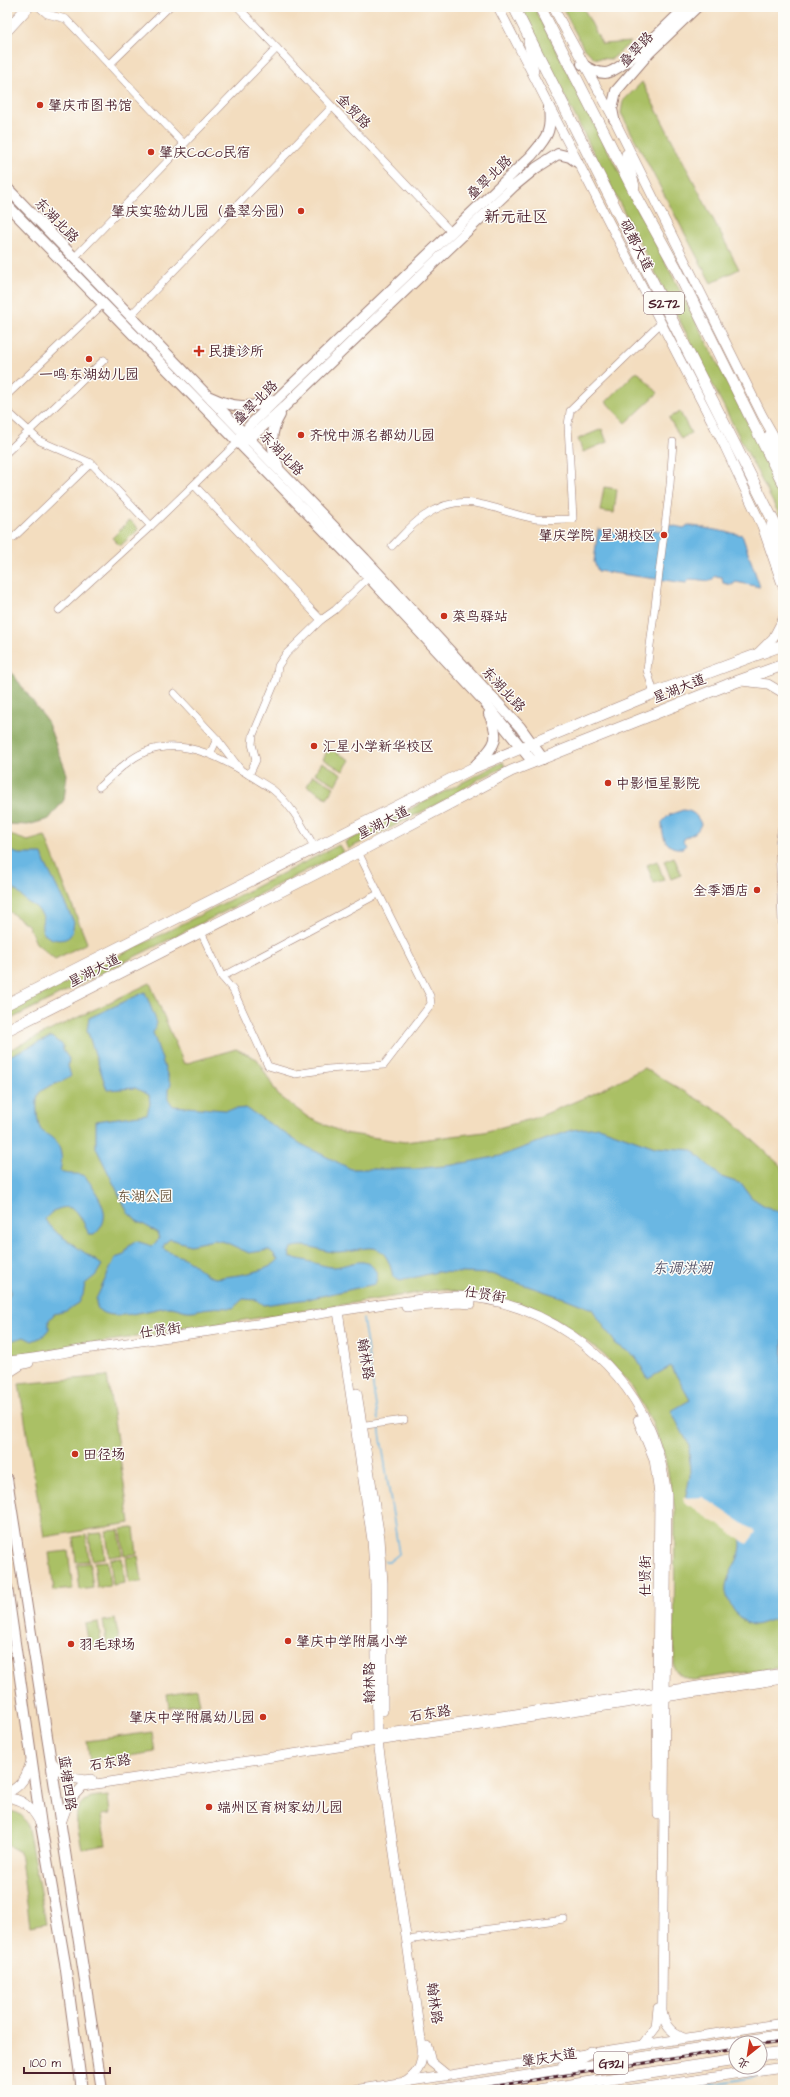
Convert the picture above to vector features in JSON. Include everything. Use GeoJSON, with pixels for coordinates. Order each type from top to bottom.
{"type":"FeatureCollection","features":[{"type":"Feature","properties":{"kind":"main road"},"geometry":{"type":"LineString","coordinates":[[7,30],[28,7]]}},
{"type":"Feature","properties":{"kind":"main road","name":"砚都大道"},"geometry":{"type":"LineString","coordinates":[[514,7],[783,540]]}},
{"type":"Feature","properties":{"kind":"main road","name":"砚都大道"},"geometry":{"type":"LineString","coordinates":[[540,7],[638,199],[676,268],[781,478]]}},
{"type":"Feature","properties":{"kind":"main road","name":"叠翠路"},"geometry":{"type":"LineString","coordinates":[[582,64],[596,72],[606,73],[630,59],[686,7]]}},
{"type":"Feature","properties":{"kind":"main road","name":"叠翠路"},"geometry":{"type":"LineString","coordinates":[[614,119],[612,108],[616,91],[649,53],[697,7]]}},
{"type":"Feature","properties":{"kind":"main road"},"geometry":{"type":"LineString","coordinates":[[630,59],[626,64],[627,68],[635,70]]}},
{"type":"Feature","properties":{"kind":"main road","name":"叠翠北路"},"geometry":{"type":"LineString","coordinates":[[243,438],[277,399],[531,156],[548,135],[551,121],[549,108]]}},
{"type":"Feature","properties":{"kind":"main road","name":"叠翠北路"},"geometry":{"type":"LineString","coordinates":[[243,438],[284,406],[514,186],[536,168],[558,154],[570,157],[577,162]]}},
{"type":"Feature","properties":{"kind":"main road"},"geometry":{"type":"LineString","coordinates":[[531,156],[538,160],[536,168]]}},
{"type":"Feature","properties":{"kind":"main road","name":"东湖北路"},"geometry":{"type":"LineString","coordinates":[[7,188],[205,395],[368,578],[485,696]]}},
{"type":"Feature","properties":{"kind":"main road","name":"东湖北路"},"geometry":{"type":"LineString","coordinates":[[7,205],[103,304],[243,438]]}},
{"type":"Feature","properties":{"kind":"main road"},"geometry":{"type":"LineString","coordinates":[[205,395],[228,405],[238,407],[257,406],[277,399],[284,406],[275,423],[271,440],[279,470]]}},
{"type":"Feature","properties":{"kind":"main road","name":"东湖北路"},"geometry":{"type":"LineString","coordinates":[[262,460],[279,470],[362,556],[527,744],[538,760]]}},
{"type":"Feature","properties":{"kind":"main road"},"geometry":{"type":"LineString","coordinates":[[771,514],[777,566]]}},
{"type":"Feature","properties":{"kind":"main road","name":"星湖大道"},"geometry":{"type":"LineString","coordinates":[[7,1004],[473,768],[527,744],[654,693],[783,646]]}},
{"type":"Feature","properties":{"kind":"main road","name":"星湖大道"},"geometry":{"type":"LineString","coordinates":[[7,1030],[358,852],[511,771],[727,685],[783,665]]}},
{"type":"Feature","properties":{"kind":"main road"},"geometry":{"type":"LineString","coordinates":[[718,669],[726,674],[727,685]]}},
{"type":"Feature","properties":{"kind":"main road"},"geometry":{"type":"LineString","coordinates":[[473,768],[492,747],[497,737],[485,696]]}},
{"type":"Feature","properties":{"kind":"main road","name":"蓝塘四路"},"geometry":{"type":"LineString","coordinates":[[7,1482],[38,1671],[60,1826],[102,2090]]}},
{"type":"Feature","properties":{"kind":"main road"},"geometry":{"type":"LineString","coordinates":[[7,1587],[41,1825],[75,2032],[82,2090]]}},
{"type":"Feature","properties":{"kind":"main road"},"geometry":{"type":"LineString","coordinates":[[20,1674],[38,1671]]}},
{"type":"Feature","properties":{"kind":"main road"},"geometry":{"type":"LineString","coordinates":[[75,2032],[83,2038],[87,2037],[93,2032]]}},
{"type":"Feature","properties":{"kind":"main road","name":"肇庆大道"},"geometry":{"type":"LineString","coordinates":[[439,2090],[783,2035]]}},
{"type":"Feature","properties":{"kind":"main road"},"geometry":{"type":"LineString","coordinates":[[556,2071],[591,2052]]}},
{"type":"Feature","properties":{"kind":"main road"},"geometry":{"type":"LineString","coordinates":[[768,2055],[783,2053]]}},
{"type":"Feature","properties":{"kind":"main road","name":"G321"},"geometry":{"type":"LineString","coordinates":[[538,2090],[728,2061]]}},
{"type":"Feature","properties":{"kind":"street"},"geometry":{"type":"LineString","coordinates":[[39,7],[47,14],[66,19],[184,144]]}},
{"type":"Feature","properties":{"kind":"street"},"geometry":{"type":"LineString","coordinates":[[109,65],[169,7]]}},
{"type":"Feature","properties":{"kind":"street","name":"金贸路"},"geometry":{"type":"LineString","coordinates":[[238,7],[452,232]]}},
{"type":"Feature","properties":{"kind":"street","name":"砚都大道"},"geometry":{"type":"LineString","coordinates":[[498,7],[660,324],[725,447],[762,526],[783,587]]}},
{"type":"Feature","properties":{"kind":"street"},"geometry":{"type":"LineString","coordinates":[[554,7],[582,64],[614,119],[621,136],[715,318],[762,415],[783,452]]}},
{"type":"Feature","properties":{"kind":"street"},"geometry":{"type":"LineString","coordinates":[[527,33],[536,82]]}},
{"type":"Feature","properties":{"kind":"street"},"geometry":{"type":"LineString","coordinates":[[74,258],[277,48]]}},
{"type":"Feature","properties":{"kind":"street"},"geometry":{"type":"LineString","coordinates":[[130,316],[332,107]]}},
{"type":"Feature","properties":{"kind":"street"},"geometry":{"type":"LineString","coordinates":[[621,136],[638,199]]}},
{"type":"Feature","properties":{"kind":"street"},"geometry":{"type":"LineString","coordinates":[[591,188],[626,229]]}},
{"type":"Feature","properties":{"kind":"street"},"geometry":{"type":"LineString","coordinates":[[676,268],[715,318]]}},
{"type":"Feature","properties":{"kind":"street"},"geometry":{"type":"LineString","coordinates":[[7,395],[103,304]]}},
{"type":"Feature","properties":{"kind":"street"},"geometry":{"type":"LineString","coordinates":[[392,546],[423,517],[441,507],[457,503],[472,502],[489,505],[537,519],[573,519],[568,425],[570,411],[660,324]]}},
{"type":"Feature","properties":{"kind":"street"},"geometry":{"type":"LineString","coordinates":[[7,452],[104,360]]}},
{"type":"Feature","properties":{"kind":"street"},"geometry":{"type":"LineString","coordinates":[[7,411],[40,441],[91,463],[151,526]]}},
{"type":"Feature","properties":{"kind":"street"},"geometry":{"type":"LineString","coordinates":[[762,415],[772,443],[781,478]]}},
{"type":"Feature","properties":{"kind":"street"},"geometry":{"type":"LineString","coordinates":[[59,610],[151,526],[243,438]]}},
{"type":"Feature","properties":{"kind":"street"},"geometry":{"type":"LineString","coordinates":[[654,693],[647,670],[670,485],[673,442]]}},
{"type":"Feature","properties":{"kind":"street"},"geometry":{"type":"LineString","coordinates":[[725,447],[755,482]]}},
{"type":"Feature","properties":{"kind":"street"},"geometry":{"type":"LineString","coordinates":[[14,537],[91,463]]}},
{"type":"Feature","properties":{"kind":"street"},"geometry":{"type":"LineString","coordinates":[[194,485],[321,620]]}},
{"type":"Feature","properties":{"kind":"street"},"geometry":{"type":"LineString","coordinates":[[247,774],[256,760],[252,744],[253,735],[276,680],[278,666],[286,654],[368,578]]}},
{"type":"Feature","properties":{"kind":"street"},"geometry":{"type":"LineString","coordinates":[[758,654],[773,638],[783,619]]}},
{"type":"Feature","properties":{"kind":"street"},"geometry":{"type":"LineString","coordinates":[[741,681],[768,684],[783,693]]}},
{"type":"Feature","properties":{"kind":"street"},"geometry":{"type":"LineString","coordinates":[[174,693],[247,774]]}},
{"type":"Feature","properties":{"kind":"street"},"geometry":{"type":"LineString","coordinates":[[210,754],[217,739]]}},
{"type":"Feature","properties":{"kind":"street"},"geometry":{"type":"LineString","coordinates":[[99,787],[144,752],[165,746],[184,746],[210,754],[272,789],[288,804],[315,848]]}},
{"type":"Feature","properties":{"kind":"street"},"geometry":{"type":"LineString","coordinates":[[783,827],[780,843],[783,922]]}},
{"type":"Feature","properties":{"kind":"street"},"geometry":{"type":"LineString","coordinates":[[201,932],[222,977],[233,990],[268,1066],[295,1074],[328,1069],[384,1065],[431,1004],[430,996],[358,852]]}},
{"type":"Feature","properties":{"kind":"street"},"geometry":{"type":"LineString","coordinates":[[222,977],[378,894]]}},
{"type":"Feature","properties":{"kind":"street","name":"仕贤街"},"geometry":{"type":"LineString","coordinates":[[7,1374],[21,1365],[341,1313],[453,1303],[490,1306],[519,1314],[548,1326],[573,1342],[593,1358],[614,1382],[631,1406],[643,1428],[654,1459],[659,1494],[661,1695]]}},
{"type":"Feature","properties":{"kind":"street"},"geometry":{"type":"LineString","coordinates":[[7,1361],[341,1313]]}},
{"type":"Feature","properties":{"kind":"street","name":"翰林路"},"geometry":{"type":"LineString","coordinates":[[341,1313],[363,1426],[373,1552],[381,1738],[426,2055]]}},
{"type":"Feature","properties":{"kind":"street"},"geometry":{"type":"LineString","coordinates":[[363,1426],[404,1420]]}},
{"type":"Feature","properties":{"kind":"street","name":"石东路"},"geometry":{"type":"LineString","coordinates":[[661,1695],[783,1673]]}},
{"type":"Feature","properties":{"kind":"street","name":"石东路"},"geometry":{"type":"LineString","coordinates":[[83,1783],[661,1695],[783,1679]]}},
{"type":"Feature","properties":{"kind":"street"},"geometry":{"type":"LineString","coordinates":[[661,1695],[662,2011],[664,2020],[670,2030],[684,2038]]}},
{"type":"Feature","properties":{"kind":"street"},"geometry":{"type":"LineString","coordinates":[[643,2044],[656,2028],[658,2013],[661,1695]]}},
{"type":"Feature","properties":{"kind":"street"},"geometry":{"type":"LineString","coordinates":[[7,1793],[14,1790],[24,1781],[28,1774],[31,1759]]}},
{"type":"Feature","properties":{"kind":"street"},"geometry":{"type":"LineString","coordinates":[[51,1761],[61,1773],[83,1783],[69,1801],[60,1826]]}},
{"type":"Feature","properties":{"kind":"street"},"geometry":{"type":"LineString","coordinates":[[7,1798],[14,1798],[28,1806],[34,1811],[41,1825]]}},
{"type":"Feature","properties":{"kind":"street"},"geometry":{"type":"LineString","coordinates":[[410,1940],[564,1919]]}},
{"type":"Feature","properties":{"kind":"street"},"geometry":{"type":"LineString","coordinates":[[354,2090],[783,2023]]}},
{"type":"Feature","properties":{"kind":"street"},"geometry":{"type":"LineString","coordinates":[[407,2081],[420,2068],[426,2055],[435,2067],[447,2075]]}},
{"type":"Feature","properties":{"kind":"street"},"geometry":{"type":"LineString","coordinates":[[626,2090],[783,2066]]}},
{"type":"Feature","properties":{"kind":"green space"},"geometry":{"type":"Polygon","coordinates":[[[519,7],[534,7],[758,442],[783,492],[783,522],[519,7]]]}},
{"type":"Feature","properties":{"kind":"green space"},"geometry":{"type":"Polygon","coordinates":[[[562,7],[583,7],[602,44],[631,42],[612,59],[594,58],[583,47],[562,7]]]}},
{"type":"Feature","properties":{"kind":"green space"},"geometry":{"type":"Polygon","coordinates":[[[642,82],[739,269],[711,283],[621,113],[623,101],[642,82]]]}},
{"type":"Feature","properties":{"kind":"green space"},"geometry":{"type":"Polygon","coordinates":[[[637,371],[658,393],[626,423],[606,402],[637,371]]]}},
{"type":"Feature","properties":{"kind":"green space"},"geometry":{"type":"Polygon","coordinates":[[[680,412],[691,433],[681,439],[669,418],[680,412]]]}},
{"type":"Feature","properties":{"kind":"green space"},"geometry":{"type":"Polygon","coordinates":[[[602,429],[607,442],[583,452],[578,439],[602,429]]]}},
{"type":"Feature","properties":{"kind":"green space"},"geometry":{"type":"Polygon","coordinates":[[[604,487],[617,489],[614,513],[600,511],[604,487]]]}},
{"type":"Feature","properties":{"kind":"green space"},"geometry":{"type":"Polygon","coordinates":[[[130,520],[139,529],[120,546],[112,538],[130,520]]]}},
{"type":"Feature","properties":{"kind":"green space"},"geometry":{"type":"Polygon","coordinates":[[[7,666],[47,721],[67,774],[64,800],[49,819],[28,825],[7,824],[7,666]]]}},
{"type":"Feature","properties":{"kind":"green space"},"geometry":{"type":"Polygon","coordinates":[[[329,748],[350,760],[343,771],[323,759],[329,748]]]}},
{"type":"Feature","properties":{"kind":"green space"},"geometry":{"type":"Polygon","coordinates":[[[322,762],[342,774],[336,785],[315,773],[322,762]]]}},
{"type":"Feature","properties":{"kind":"green space"},"geometry":{"type":"Polygon","coordinates":[[[503,762],[505,767],[479,779],[451,797],[348,849],[345,842],[503,762]]]}},
{"type":"Feature","properties":{"kind":"green space"},"geometry":{"type":"Polygon","coordinates":[[[313,775],[334,787],[327,798],[307,786],[313,775]]]}},
{"type":"Feature","properties":{"kind":"green space"},"geometry":{"type":"Polygon","coordinates":[[[7,834],[28,841],[45,836],[87,943],[55,959],[36,943],[28,925],[7,910],[7,834]]]}},
{"type":"Feature","properties":{"kind":"green space"},"geometry":{"type":"Polygon","coordinates":[[[339,845],[343,852],[7,1021],[7,1012],[339,845]]]}},
{"type":"Feature","properties":{"kind":"green space"},"geometry":{"type":"Polygon","coordinates":[[[674,857],[681,875],[671,879],[664,861],[674,857]]]}},
{"type":"Feature","properties":{"kind":"green space"},"geometry":{"type":"Polygon","coordinates":[[[657,861],[664,880],[654,883],[647,865],[657,861]]]}},
{"type":"Feature","properties":{"kind":"green space","name":"东湖公园"},"geometry":{"type":"Polygon","coordinates":[[[150,983],[184,1064],[236,1049],[257,1059],[278,1095],[309,1118],[344,1133],[405,1142],[484,1132],[538,1117],[593,1094],[644,1068],[728,1117],[783,1168],[783,1667],[693,1680],[682,1676],[674,1668],[675,1510],[665,1457],[651,1420],[633,1388],[604,1355],[562,1322],[524,1307],[443,1289],[7,1357],[7,1051],[150,983]]]}},
{"type":"Feature","properties":{"kind":"green space","name":"田径场"},"geometry":{"type":"Polygon","coordinates":[[[107,1376],[130,1523],[44,1537],[19,1384],[107,1376]]]}},
{"type":"Feature","properties":{"kind":"green space"},"geometry":{"type":"Polygon","coordinates":[[[134,1528],[137,1554],[124,1555],[121,1529],[134,1528]]]}},
{"type":"Feature","properties":{"kind":"green space"},"geometry":{"type":"Polygon","coordinates":[[[119,1530],[122,1555],[109,1557],[106,1531],[119,1530]]]}},
{"type":"Feature","properties":{"kind":"green space"},"geometry":{"type":"Polygon","coordinates":[[[102,1533],[105,1558],[92,1560],[89,1534],[102,1533]]]}},
{"type":"Feature","properties":{"kind":"green space"},"geometry":{"type":"Polygon","coordinates":[[[86,1535],[89,1561],[76,1562],[73,1537],[86,1535]]]}},
{"type":"Feature","properties":{"kind":"green space"},"geometry":{"type":"Polygon","coordinates":[[[68,1551],[73,1589],[54,1591],[49,1553],[68,1551]]]}},
{"type":"Feature","properties":{"kind":"green space"},"geometry":{"type":"Polygon","coordinates":[[[138,1556],[142,1581],[129,1583],[126,1557],[138,1556]]]}},
{"type":"Feature","properties":{"kind":"green space"},"geometry":{"type":"Polygon","coordinates":[[[122,1558],[125,1583],[113,1585],[110,1559],[122,1558]]]}},
{"type":"Feature","properties":{"kind":"green space"},"geometry":{"type":"Polygon","coordinates":[[[107,1561],[110,1586],[97,1588],[94,1562],[107,1561]]]}},
{"type":"Feature","properties":{"kind":"green space"},"geometry":{"type":"Polygon","coordinates":[[[90,1563],[93,1588],[80,1590],[77,1564],[90,1563]]]}},
{"type":"Feature","properties":{"kind":"green space"},"geometry":{"type":"Polygon","coordinates":[[[115,1619],[120,1643],[107,1645],[103,1621],[115,1619]]]}},
{"type":"Feature","properties":{"kind":"green space"},"geometry":{"type":"Polygon","coordinates":[[[98,1622],[102,1646],[90,1648],[85,1624],[98,1622]]]}},
{"type":"Feature","properties":{"kind":"green space"},"geometry":{"type":"Polygon","coordinates":[[[197,1689],[200,1704],[169,1708],[167,1694],[197,1689]]]}},
{"type":"Feature","properties":{"kind":"green space"},"geometry":{"type":"Polygon","coordinates":[[[152,1732],[155,1752],[90,1762],[87,1741],[152,1732]]]}},
{"type":"Feature","properties":{"kind":"green space"},"geometry":{"type":"Polygon","coordinates":[[[108,1796],[110,1814],[101,1815],[106,1845],[82,1849],[77,1822],[78,1809],[86,1800],[108,1796]]]}},
{"type":"Feature","properties":{"kind":"green space"},"geometry":{"type":"Polygon","coordinates":[[[7,1812],[19,1814],[24,1818],[27,1824],[46,1923],[30,1926],[20,1852],[7,1845],[7,1812]]]}},
{"type":"Feature","properties":{"kind":"water"},"geometry":{"type":"Polygon","coordinates":[[[665,524],[684,528],[688,525],[742,535],[760,587],[736,582],[732,585],[723,583],[722,577],[715,576],[711,581],[690,579],[686,583],[598,571],[594,562],[598,529],[645,538],[651,530],[664,531],[665,524]]]}},
{"type":"Feature","properties":{"kind":"water"},"geometry":{"type":"Polygon","coordinates":[[[683,810],[694,814],[701,824],[696,832],[685,838],[683,841],[686,845],[683,848],[677,848],[666,842],[662,822],[669,815],[683,810]]]}},
{"type":"Feature","properties":{"kind":"water"},"geometry":{"type":"Polygon","coordinates":[[[7,850],[19,854],[42,854],[74,922],[72,932],[69,937],[62,940],[57,940],[49,938],[43,932],[43,916],[36,907],[27,902],[7,881],[7,850]]]}},
{"type":"Feature","properties":{"kind":"water","name":"东调洪湖"},"geometry":{"type":"Polygon","coordinates":[[[145,992],[157,1023],[153,1033],[171,1086],[168,1089],[168,1099],[173,1106],[225,1110],[246,1108],[301,1144],[351,1169],[415,1169],[453,1165],[500,1156],[572,1130],[599,1127],[655,1147],[692,1150],[721,1177],[742,1184],[751,1197],[763,1205],[783,1214],[783,1616],[757,1625],[748,1624],[738,1616],[730,1604],[727,1597],[726,1586],[730,1573],[739,1556],[741,1544],[740,1537],[685,1500],[690,1476],[689,1445],[671,1411],[690,1400],[671,1366],[648,1379],[635,1356],[616,1344],[592,1309],[567,1299],[491,1274],[437,1272],[400,1281],[393,1277],[389,1263],[384,1254],[378,1250],[363,1248],[344,1252],[333,1252],[307,1246],[297,1246],[291,1248],[289,1253],[291,1258],[331,1267],[337,1267],[354,1262],[366,1262],[371,1265],[377,1274],[375,1284],[308,1299],[264,1305],[257,1300],[243,1299],[233,1308],[208,1308],[187,1311],[169,1307],[126,1315],[114,1315],[104,1313],[98,1308],[96,1299],[115,1258],[124,1255],[128,1247],[136,1241],[152,1246],[159,1239],[157,1232],[137,1221],[128,1213],[96,1148],[96,1121],[147,1114],[150,1104],[149,1095],[135,1088],[107,1090],[87,1030],[89,1018],[145,992]],[[170,1239],[165,1243],[163,1248],[168,1252],[190,1261],[207,1275],[215,1278],[258,1271],[266,1268],[278,1260],[269,1250],[249,1253],[225,1242],[214,1240],[190,1245],[170,1239]]]}},
{"type":"Feature","properties":{"kind":"water"},"geometry":{"type":"Polygon","coordinates":[[[51,1037],[63,1045],[63,1050],[69,1059],[68,1066],[71,1076],[39,1093],[37,1116],[39,1125],[42,1131],[55,1141],[60,1149],[60,1171],[84,1176],[90,1183],[103,1208],[104,1219],[99,1230],[94,1235],[89,1235],[79,1214],[73,1209],[60,1208],[47,1216],[45,1220],[57,1233],[102,1265],[96,1275],[85,1284],[83,1295],[79,1303],[66,1311],[54,1314],[49,1320],[49,1329],[42,1337],[32,1341],[24,1337],[10,1341],[7,1339],[7,1299],[10,1294],[10,1290],[7,1281],[7,1057],[51,1037]]]}},
{"type":"Feature","properties":{"kind":"pier"},"geometry":{"type":"Polygon","coordinates":[[[703,1497],[756,1532],[747,1544],[684,1502],[683,1498],[703,1497]]]}},
{"type":"Feature","properties":{"kind":"waterway"},"geometry":{"type":"LineString","coordinates":[[363,1319],[378,1420]]}},
{"type":"Feature","properties":{"kind":"waterway"},"geometry":{"type":"LineString","coordinates":[[379,1426],[399,1554],[390,1561],[385,1561]]}},
{"type":"Feature","properties":{"kind":"waterway"},"geometry":{"type":"LineString","coordinates":[[678,2090],[783,2072]]}},
{"type":"Feature","properties":{"kind":"railway"},"geometry":{"type":"LineString","coordinates":[[768,2044],[783,2042]]}},
{"type":"Feature","properties":{"kind":"railway"},"geometry":{"type":"LineString","coordinates":[[469,2090],[728,2050]]}},
{"type":"Feature","properties":{"kind":"place","name":"肇庆市图书馆"},"geometry":{"type":"Point","coordinates":[40,105]}},
{"type":"Feature","properties":{"kind":"place","name":"肇庆CoCo民宿"},"geometry":{"type":"Point","coordinates":[151,152]}},
{"type":"Feature","properties":{"kind":"place","name":"肇庆实验幼儿园（叠翠分园）"},"geometry":{"type":"Point","coordinates":[301,211]}},
{"type":"Feature","properties":{"kind":"place","name":"民捷诊所"},"geometry":{"type":"Point","coordinates":[199,351]}},
{"type":"Feature","properties":{"kind":"place","name":"一鸣·东湖幼儿园"},"geometry":{"type":"Point","coordinates":[89,359]}},
{"type":"Feature","properties":{"kind":"place","name":"齐悦中源名都幼儿园"},"geometry":{"type":"Point","coordinates":[301,435]}},
{"type":"Feature","properties":{"kind":"place","name":"肇庆学院 星湖校区"},"geometry":{"type":"Point","coordinates":[664,535]}},
{"type":"Feature","properties":{"kind":"place","name":"菜鸟驿站"},"geometry":{"type":"Point","coordinates":[444,616]}},
{"type":"Feature","properties":{"kind":"place","name":"汇星小学新华校区"},"geometry":{"type":"Point","coordinates":[314,746]}},
{"type":"Feature","properties":{"kind":"place","name":"中影恒星影院"},"geometry":{"type":"Point","coordinates":[608,783]}},
{"type":"Feature","properties":{"kind":"place","name":"全季酒店"},"geometry":{"type":"Point","coordinates":[757,890]}},
{"type":"Feature","properties":{"kind":"place","name":"田径场"},"geometry":{"type":"Point","coordinates":[75,1454]}},
{"type":"Feature","properties":{"kind":"place","name":"肇庆中学附属小学"},"geometry":{"type":"Point","coordinates":[288,1641]}},
{"type":"Feature","properties":{"kind":"place","name":"羽毛球场"},"geometry":{"type":"Point","coordinates":[71,1644]}},
{"type":"Feature","properties":{"kind":"place","name":"肇庆中学附属幼儿园"},"geometry":{"type":"Point","coordinates":[263,1717]}},
{"type":"Feature","properties":{"kind":"place","name":"端州区育树家幼儿园"},"geometry":{"type":"Point","coordinates":[209,1807]}},
{"type":"Feature","properties":{"kind":"district","name":"新元社区"},"geometry":{"type":"Point","coordinates":[516,216]}}]}
